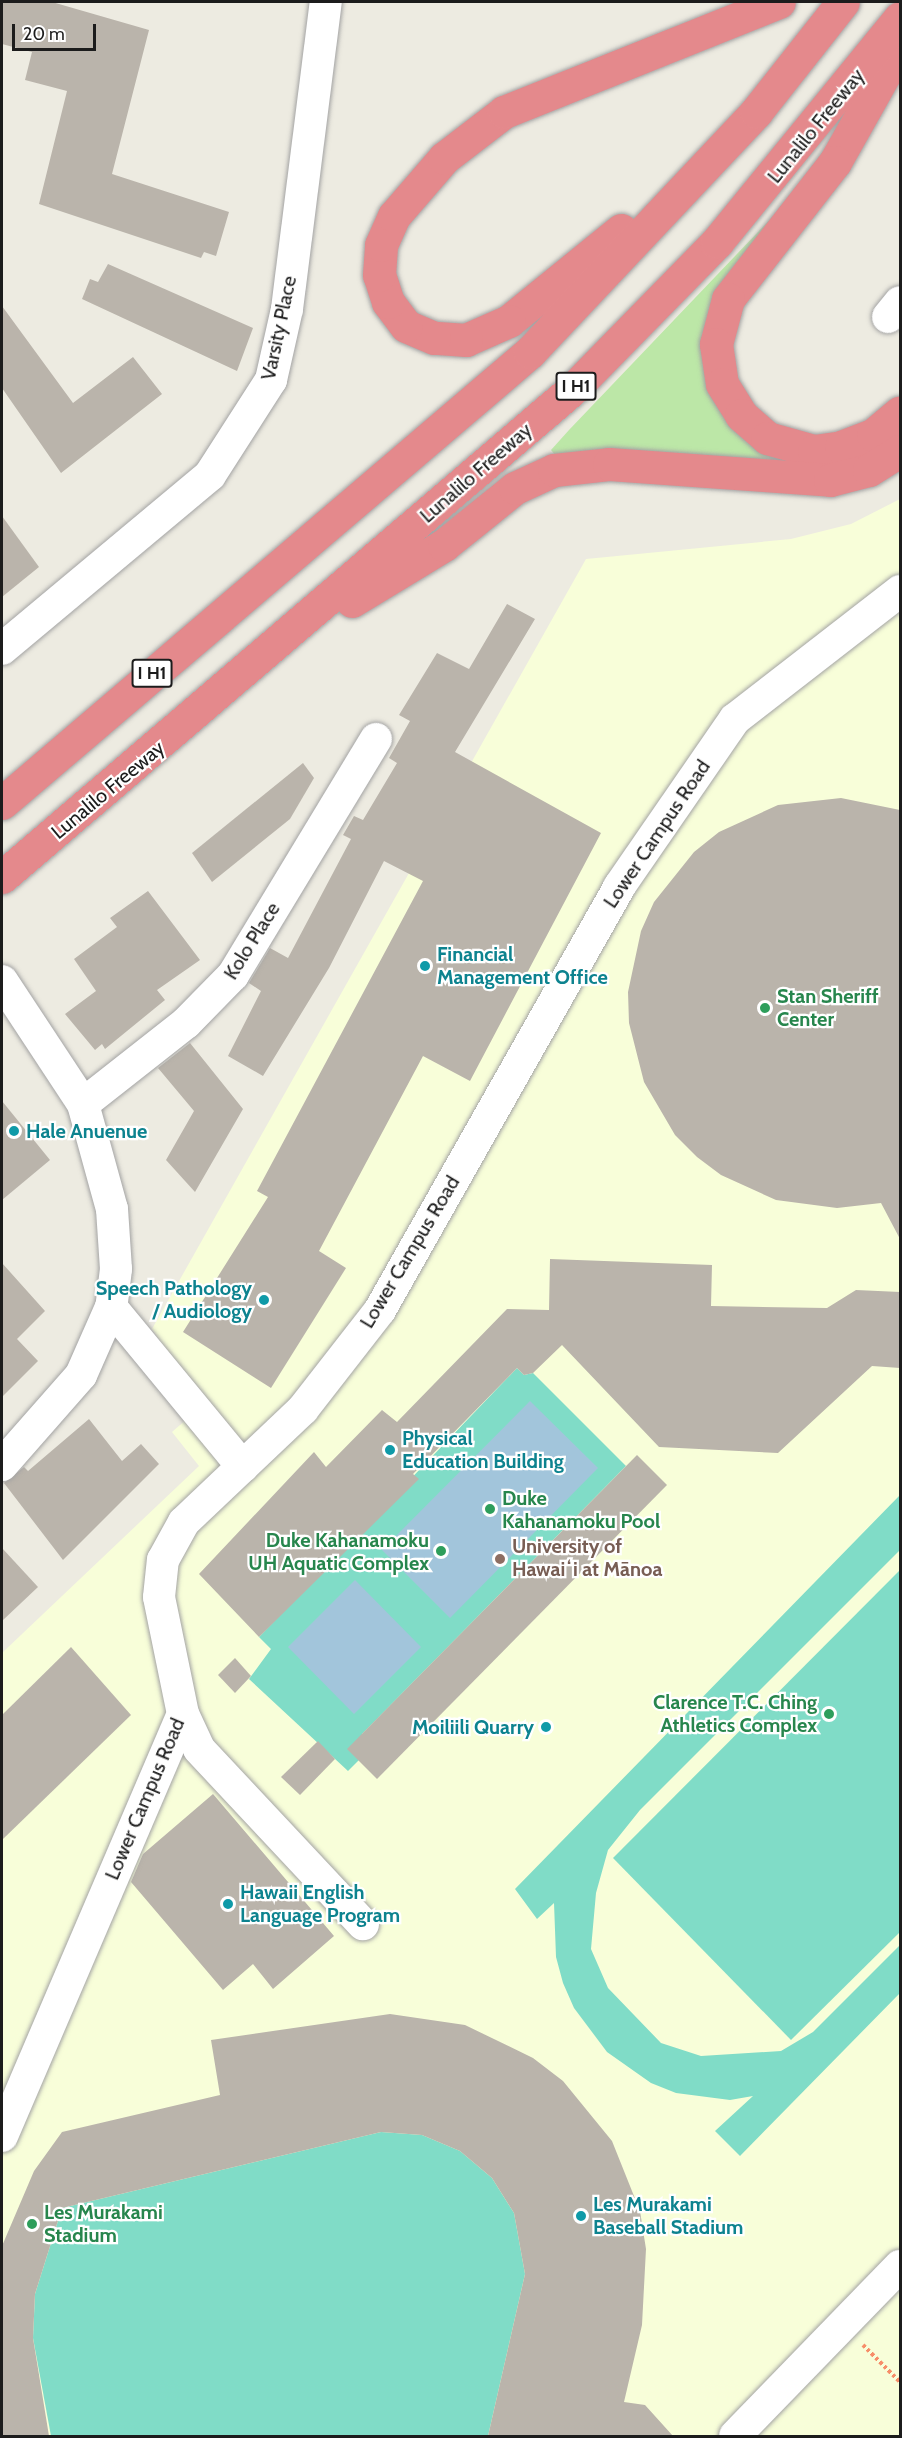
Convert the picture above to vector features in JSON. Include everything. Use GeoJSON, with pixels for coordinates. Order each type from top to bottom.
{"type":"FeatureCollection","features":[{"type":"Feature","properties":{"kind":"highway"},"geometry":{"type":"LineString","coordinates":[[756,112],[612,238],[495,331],[466,340],[434,338],[406,326],[388,302],[379,275],[386,232],[425,179],[472,135],[531,99],[779,2]]}},
{"type":"Feature","properties":{"kind":"highway","name":"I H1"},"geometry":{"type":"LineString","coordinates":[[2,803],[530,352],[756,112],[843,2]]}},
{"type":"Feature","properties":{"kind":"highway","name":"Lunalilo Freeway"},"geometry":{"type":"LineString","coordinates":[[2,877],[272,651],[616,347],[717,243],[848,88],[900,18]]}},
{"type":"Feature","properties":{"kind":"highway"},"geometry":{"type":"LineString","coordinates":[[900,45],[835,162],[728,299],[716,344],[722,384],[760,432],[814,451],[873,435],[900,412]]}},
{"type":"Feature","properties":{"kind":"highway"},"geometry":{"type":"LineString","coordinates":[[272,651],[444,545],[515,488],[554,470],[609,465],[830,480],[869,471],[900,450]]}},
{"type":"Feature","properties":{"kind":"street","name":"Varsity Place"},"geometry":{"type":"LineString","coordinates":[[2,649],[210,475],[271,380],[287,309],[326,2]]}},
{"type":"Feature","properties":{"kind":"street","name":"Lower Campus Road"},"geometry":{"type":"LineString","coordinates":[[2,2136],[183,1714],[159,1597],[163,1560],[184,1522],[303,1408],[380,1310],[619,887],[735,719],[900,591]]}},
{"type":"Feature","properties":{"kind":"street","name":"Kolo Place"},"geometry":{"type":"LineString","coordinates":[[83,1104],[186,1023],[226,983],[376,739]]}},
{"type":"Feature","properties":{"kind":"street"},"geometry":{"type":"LineString","coordinates":[[2,981],[83,1104],[112,1209],[116,1269],[111,1307],[81,1375],[8,1447]]}},
{"type":"Feature","properties":{"kind":"street"},"geometry":{"type":"LineString","coordinates":[[111,1307],[243,1467]]}},
{"type":"Feature","properties":{"kind":"street"},"geometry":{"type":"LineString","coordinates":[[183,1714],[199,1749],[363,1924]]}},
{"type":"Feature","properties":{"kind":"street"},"geometry":{"type":"LineString","coordinates":[[735,2436],[900,2266]]}},
{"type":"Feature","properties":{"kind":"path"},"geometry":{"type":"LineString","coordinates":[[843,2326],[900,2382]]}},
{"type":"Feature","properties":{"kind":"shaded area","name":"University of Hawaiʻi at Mānoa"},"geometry":{"type":"Polygon","coordinates":[[[900,499],[900,2436],[2,2436],[2,1653],[199,1466],[172,1432],[203,1405],[152,1329],[586,559],[791,539],[851,524],[900,499]]]}},
{"type":"Feature","properties":{"kind":"shaded area","name":"Duke Kahanamoku UH Aquatic Complex"},"geometry":{"type":"Polygon","coordinates":[[[517,1368],[524,1375],[533,1373],[626,1466],[362,1734],[373,1746],[348,1771],[249,1679],[271,1649],[259,1637],[517,1368]]]}},
{"type":"Feature","properties":{"kind":"shaded area","name":"Duke Kahanamoku Pool"},"geometry":{"type":"Polygon","coordinates":[[[530,1401],[598,1468],[450,1618],[382,1550],[530,1401]]]}},
{"type":"Feature","properties":{"kind":"shaded area"},"geometry":{"type":"Polygon","coordinates":[[[900,1495],[900,1550],[640,1810],[608,1850],[596,1893],[591,1949],[608,1988],[661,2043],[701,2056],[781,2051],[813,2032],[900,1945],[900,1993],[740,2156],[715,2131],[753,2096],[730,2100],[676,2093],[651,2083],[607,2052],[574,2008],[563,1983],[556,1957],[554,1903],[537,1919],[515,1889],[900,1495]]]}},
{"type":"Feature","properties":{"kind":"shaded area","name":"Clarence T.C. Ching Athletics Complex"},"geometry":{"type":"Polygon","coordinates":[[[900,1570],[900,1932],[791,2040],[613,1858],[900,1570]]]}},
{"type":"Feature","properties":{"kind":"shaded area"},"geometry":{"type":"Polygon","coordinates":[[[355,1580],[421,1647],[354,1714],[288,1647],[355,1580]]]}},
{"type":"Feature","properties":{"kind":"shaded area"},"geometry":{"type":"Polygon","coordinates":[[[381,2132],[422,2135],[460,2151],[492,2178],[514,2213],[525,2274],[488,2436],[51,2436],[33,2338],[35,2294],[62,2208],[381,2132]]]}},
{"type":"Feature","properties":{"kind":"green space"},"geometry":{"type":"Polygon","coordinates":[[[799,189],[705,330],[770,448],[900,427],[900,434],[879,452],[837,465],[556,456],[551,450],[569,430],[799,189]]]}},
{"type":"Feature","properties":{"kind":"building"},"geometry":{"type":"Polygon","coordinates":[[[2,2],[52,2],[149,30],[112,174],[229,212],[216,256],[204,252],[201,258],[39,204],[67,91],[25,80],[32,52],[2,44],[2,2]]]}},
{"type":"Feature","properties":{"kind":"building"},"geometry":{"type":"Polygon","coordinates":[[[108,264],[253,328],[237,371],[82,299],[90,279],[98,282],[108,264]]]}},
{"type":"Feature","properties":{"kind":"building"},"geometry":{"type":"Polygon","coordinates":[[[2,306],[73,403],[133,357],[162,394],[61,473],[2,388],[2,306]]]}},
{"type":"Feature","properties":{"kind":"building"},"geometry":{"type":"Polygon","coordinates":[[[2,516],[39,567],[2,597],[2,516]]]}},
{"type":"Feature","properties":{"kind":"building"},"geometry":{"type":"Polygon","coordinates":[[[507,604],[535,619],[455,752],[601,833],[470,1081],[423,1056],[319,1251],[346,1268],[271,1388],[183,1332],[268,1197],[257,1191],[423,881],[384,861],[329,968],[263,1076],[228,1056],[261,991],[249,983],[270,948],[288,958],[351,839],[343,835],[354,816],[363,820],[397,763],[389,758],[410,721],[399,715],[437,653],[469,669],[507,604]]]}},
{"type":"Feature","properties":{"kind":"building"},"geometry":{"type":"Polygon","coordinates":[[[303,763],[314,778],[290,819],[212,882],[192,853],[303,763]]]}},
{"type":"Feature","properties":{"kind":"building","name":"Stan Sheriff Center"},"geometry":{"type":"Polygon","coordinates":[[[841,798],[900,810],[900,1239],[881,1203],[837,1208],[776,1200],[721,1175],[697,1157],[675,1135],[644,1082],[629,1023],[628,992],[641,931],[654,902],[694,852],[719,832],[778,805],[841,798]]]}},
{"type":"Feature","properties":{"kind":"building"},"geometry":{"type":"Polygon","coordinates":[[[148,891],[200,960],[157,990],[165,1000],[105,1049],[102,1044],[95,1050],[65,1014],[96,991],[74,959],[117,927],[110,918],[148,891]]]}},
{"type":"Feature","properties":{"kind":"building"},"geometry":{"type":"Polygon","coordinates":[[[190,1043],[243,1109],[195,1192],[166,1160],[194,1111],[158,1068],[190,1043]]]}},
{"type":"Feature","properties":{"kind":"building","name":"Hale Anuenue"},"geometry":{"type":"Polygon","coordinates":[[[2,1101],[50,1160],[2,1200],[2,1101]]]}},
{"type":"Feature","properties":{"kind":"building","name":"Physical Education Building"},"geometry":{"type":"Polygon","coordinates":[[[550,1259],[712,1265],[711,1306],[827,1308],[856,1290],[900,1292],[900,1368],[872,1366],[778,1453],[659,1447],[562,1345],[533,1373],[524,1375],[517,1368],[413,1474],[419,1479],[259,1637],[199,1574],[314,1452],[326,1467],[382,1410],[397,1422],[507,1309],[549,1310],[550,1259]]]}},
{"type":"Feature","properties":{"kind":"building"},"geometry":{"type":"Polygon","coordinates":[[[2,1263],[45,1311],[17,1339],[38,1361],[2,1397],[2,1263]]]}},
{"type":"Feature","properties":{"kind":"building"},"geometry":{"type":"Polygon","coordinates":[[[89,1419],[122,1461],[141,1444],[159,1464],[63,1560],[4,1483],[24,1467],[28,1471],[89,1419]]]}},
{"type":"Feature","properties":{"kind":"building"},"geometry":{"type":"Polygon","coordinates":[[[637,1455],[667,1485],[377,1779],[347,1749],[637,1455]]]}},
{"type":"Feature","properties":{"kind":"building"},"geometry":{"type":"Polygon","coordinates":[[[2,1548],[38,1587],[2,1621],[2,1548]]]}},
{"type":"Feature","properties":{"kind":"building"},"geometry":{"type":"Polygon","coordinates":[[[71,1647],[131,1715],[2,1840],[2,1715],[71,1647]]]}},
{"type":"Feature","properties":{"kind":"building"},"geometry":{"type":"Polygon","coordinates":[[[235,1658],[251,1676],[235,1693],[218,1675],[235,1658]]]}},
{"type":"Feature","properties":{"kind":"building"},"geometry":{"type":"Polygon","coordinates":[[[318,1741],[335,1759],[300,1795],[281,1777],[318,1741]]]}},
{"type":"Feature","properties":{"kind":"building","name":"Hawaii English Language Program"},"geometry":{"type":"Polygon","coordinates":[[[213,1794],[334,1936],[273,1989],[253,1964],[223,1990],[131,1882],[143,1854],[213,1794]]]}},
{"type":"Feature","properties":{"kind":"building"},"geometry":{"type":"Polygon","coordinates":[[[390,2014],[465,2025],[533,2058],[563,2081],[612,2141],[640,2211],[646,2249],[642,2325],[624,2402],[645,2405],[673,2436],[488,2436],[525,2274],[514,2213],[492,2178],[460,2151],[422,2135],[381,2132],[62,2208],[35,2294],[33,2338],[49,2436],[2,2436],[2,2246],[34,2171],[62,2132],[220,2095],[211,2040],[390,2014]]]}},
{"type":"Feature","properties":{"kind":"place","name":"Financial Management Office"},"geometry":{"type":"Point","coordinates":[425,966]}},
{"type":"Feature","properties":{"kind":"place","name":"Stan Sheriff Center"},"geometry":{"type":"Point","coordinates":[765,1008]}},
{"type":"Feature","properties":{"kind":"place","name":"Hale Anuenue"},"geometry":{"type":"Point","coordinates":[14,1131]}},
{"type":"Feature","properties":{"kind":"place","name":"Speech Pathology / Audiology"},"geometry":{"type":"Point","coordinates":[264,1300]}},
{"type":"Feature","properties":{"kind":"place","name":"Physical Education Building"},"geometry":{"type":"Point","coordinates":[390,1450]}},
{"type":"Feature","properties":{"kind":"place","name":"Duke Kahanamoku Pool"},"geometry":{"type":"Point","coordinates":[490,1509]}},
{"type":"Feature","properties":{"kind":"place","name":"Duke Kahanamoku UH Aquatic Complex"},"geometry":{"type":"Point","coordinates":[441,1551]}},
{"type":"Feature","properties":{"kind":"place","name":"University of Hawaiʻi at Mānoa"},"geometry":{"type":"Point","coordinates":[500,1559]}},
{"type":"Feature","properties":{"kind":"place","name":"Clarence T.C. Ching Athletics Complex"},"geometry":{"type":"Point","coordinates":[829,1714]}},
{"type":"Feature","properties":{"kind":"place","name":"Moiliili Quarry"},"geometry":{"type":"Point","coordinates":[546,1727]}},
{"type":"Feature","properties":{"kind":"place","name":"Hawaii English Language Program"},"geometry":{"type":"Point","coordinates":[228,1904]}},
{"type":"Feature","properties":{"kind":"place","name":"Les Murakami Baseball Stadium"},"geometry":{"type":"Point","coordinates":[581,2216]}},
{"type":"Feature","properties":{"kind":"place","name":"Les Murakami Stadium"},"geometry":{"type":"Point","coordinates":[32,2224]}}]}
